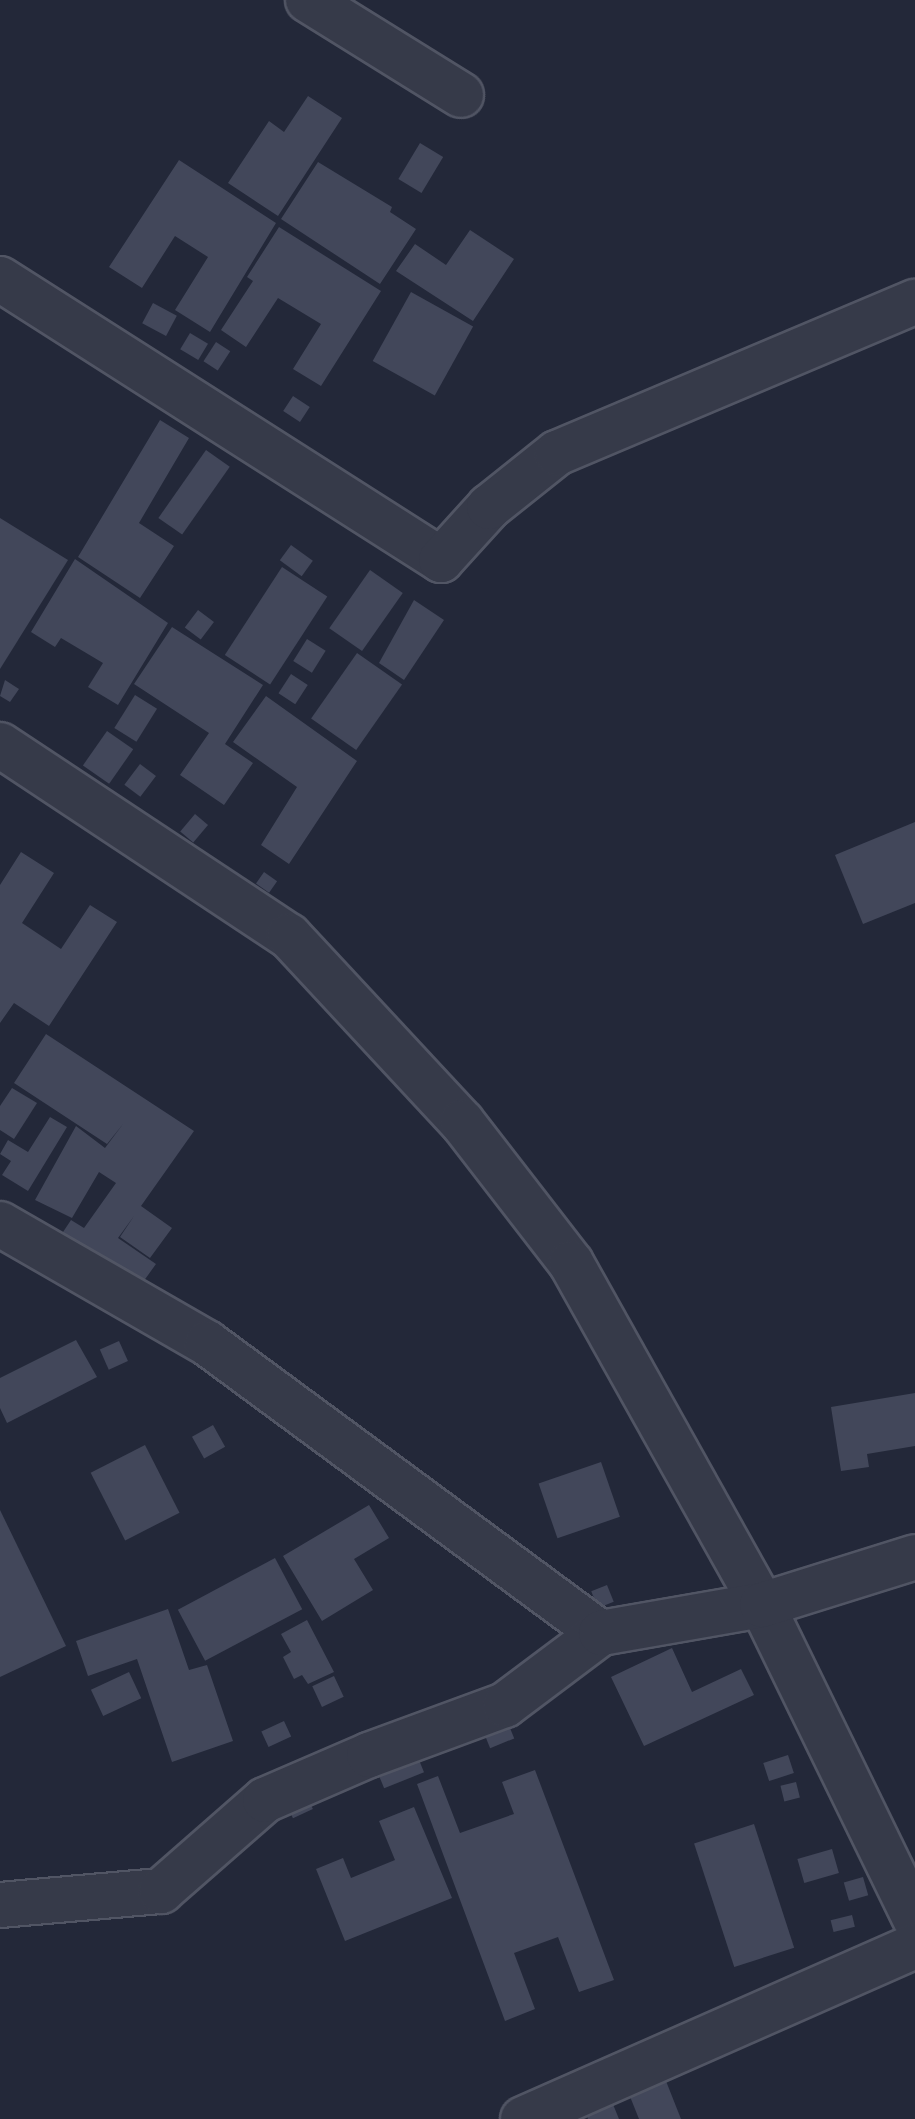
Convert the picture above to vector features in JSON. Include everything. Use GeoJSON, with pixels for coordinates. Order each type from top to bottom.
{"type":"FeatureCollection","features":[{"type":"Feature","properties":{"kind":"street"},"geometry":{"type":"LineString","coordinates":[[308,0],[461,95]]}},
{"type":"Feature","properties":{"kind":"street"},"geometry":{"type":"LineString","coordinates":[[0,279],[441,560],[489,507],[557,453],[915,302]]}},
{"type":"Feature","properties":{"kind":"street"},"geometry":{"type":"LineString","coordinates":[[0,745],[289,936],[462,1122],[571,1263],[762,1605],[915,1919]]}},
{"type":"Feature","properties":{"kind":"street"},"geometry":{"type":"LineString","coordinates":[[0,1224],[207,1343],[601,1633]]}},
{"type":"Feature","properties":{"kind":"street"},"geometry":{"type":"LineString","coordinates":[[0,1905],[161,1891],[265,1800],[369,1755],[505,1705],[601,1633],[762,1605],[915,1557]]}},
{"type":"Feature","properties":{"kind":"street"},"geometry":{"type":"LineString","coordinates":[[523,2119],[915,1946]]}},
{"type":"Feature","properties":{"kind":"building"},"geometry":{"type":"Polygon","coordinates":[[[308,96],[342,118],[278,216],[228,183],[269,121],[284,132],[308,96]]]}},
{"type":"Feature","properties":{"kind":"building"},"geometry":{"type":"Polygon","coordinates":[[[420,143],[443,157],[422,193],[398,179],[420,143]]]}},
{"type":"Feature","properties":{"kind":"building"},"geometry":{"type":"Polygon","coordinates":[[[179,160],[276,223],[210,332],[175,310],[208,257],[175,236],[142,288],[109,267],[179,160]]]}},
{"type":"Feature","properties":{"kind":"building"},"geometry":{"type":"Polygon","coordinates":[[[318,162],[392,207],[390,212],[416,229],[380,284],[281,219],[318,162]]]}},
{"type":"Feature","properties":{"kind":"building"},"geometry":{"type":"Polygon","coordinates":[[[279,227],[381,291],[321,386],[293,369],[321,324],[278,298],[246,347],[221,330],[253,281],[247,277],[279,227]]]}},
{"type":"Feature","properties":{"kind":"building"},"geometry":{"type":"Polygon","coordinates":[[[470,230],[514,259],[473,321],[396,271],[415,244],[446,265],[470,230]]]}},
{"type":"Feature","properties":{"kind":"building"},"geometry":{"type":"Polygon","coordinates":[[[411,292],[473,326],[435,396],[373,361],[411,292]]]}},
{"type":"Feature","properties":{"kind":"building"},"geometry":{"type":"Polygon","coordinates":[[[153,303],[177,316],[166,336],[142,323],[153,303]]]}},
{"type":"Feature","properties":{"kind":"building"},"geometry":{"type":"Polygon","coordinates":[[[190,333],[208,344],[198,360],[180,349],[190,333]]]}},
{"type":"Feature","properties":{"kind":"building"},"geometry":{"type":"Polygon","coordinates":[[[216,342],[230,351],[218,371],[203,361],[216,342]]]}},
{"type":"Feature","properties":{"kind":"building"},"geometry":{"type":"Polygon","coordinates":[[[293,396],[310,407],[300,422],[283,411],[293,396]]]}},
{"type":"Feature","properties":{"kind":"building"},"geometry":{"type":"Polygon","coordinates":[[[160,420],[189,438],[139,523],[174,546],[140,598],[78,557],[160,420]]]}},
{"type":"Feature","properties":{"kind":"building"},"geometry":{"type":"Polygon","coordinates":[[[206,450],[230,467],[182,535],[158,518],[206,450]]]}},
{"type":"Feature","properties":{"kind":"building"},"geometry":{"type":"Polygon","coordinates":[[[0,518],[68,560],[0,669],[0,518]]]}},
{"type":"Feature","properties":{"kind":"building"},"geometry":{"type":"Polygon","coordinates":[[[291,545],[313,561],[302,576],[280,560],[291,545]]]}},
{"type":"Feature","properties":{"kind":"building"},"geometry":{"type":"Polygon","coordinates":[[[75,559],[168,623],[118,705],[88,687],[103,663],[61,638],[55,647],[31,632],[75,559]]]}},
{"type":"Feature","properties":{"kind":"building"},"geometry":{"type":"Polygon","coordinates":[[[282,567],[327,596],[270,684],[225,655],[282,567]]]}},
{"type":"Feature","properties":{"kind":"building"},"geometry":{"type":"Polygon","coordinates":[[[370,570],[403,593],[362,651],[329,628],[370,570]]]}},
{"type":"Feature","properties":{"kind":"building"},"geometry":{"type":"Polygon","coordinates":[[[414,600],[444,620],[404,680],[379,663],[414,600]]]}},
{"type":"Feature","properties":{"kind":"building"},"geometry":{"type":"Polygon","coordinates":[[[198,610],[214,622],[201,640],[185,628],[198,610]]]}},
{"type":"Feature","properties":{"kind":"building"},"geometry":{"type":"Polygon","coordinates":[[[172,627],[263,685],[225,744],[253,763],[224,805],[180,775],[209,733],[134,684],[172,627]]]}},
{"type":"Feature","properties":{"kind":"building"},"geometry":{"type":"Polygon","coordinates":[[[307,639],[326,651],[312,673],[293,661],[307,639]]]}},
{"type":"Feature","properties":{"kind":"building"},"geometry":{"type":"Polygon","coordinates":[[[357,653],[402,685],[356,750],[311,719],[357,653]]]}},
{"type":"Feature","properties":{"kind":"building"},"geometry":{"type":"Polygon","coordinates":[[[291,674],[308,685],[295,704],[278,693],[291,674]]]}},
{"type":"Feature","properties":{"kind":"building"},"geometry":{"type":"Polygon","coordinates":[[[5,680],[19,689],[10,702],[0,696],[5,680]]]}},
{"type":"Feature","properties":{"kind":"building"},"geometry":{"type":"Polygon","coordinates":[[[135,695],[157,709],[136,742],[114,728],[135,695]]]}},
{"type":"Feature","properties":{"kind":"building"},"geometry":{"type":"Polygon","coordinates":[[[266,696],[357,761],[289,864],[261,845],[297,787],[233,742],[266,696]]]}},
{"type":"Feature","properties":{"kind":"building"},"geometry":{"type":"Polygon","coordinates":[[[107,731],[133,749],[109,784],[83,765],[107,731]]]}},
{"type":"Feature","properties":{"kind":"building"},"geometry":{"type":"Polygon","coordinates":[[[140,764],[156,776],[140,797],[124,785],[140,764]]]}},
{"type":"Feature","properties":{"kind":"building"},"geometry":{"type":"Polygon","coordinates":[[[195,814],[208,825],[193,843],[180,832],[195,814]]]}},
{"type":"Feature","properties":{"kind":"building"},"geometry":{"type":"Polygon","coordinates":[[[915,822],[915,903],[863,924],[835,855],[915,822]]]}},
{"type":"Feature","properties":{"kind":"building"},"geometry":{"type":"Polygon","coordinates":[[[21,852],[54,873],[22,923],[61,949],[90,905],[117,922],[49,1026],[14,1003],[0,1023],[0,885],[21,852]]]}},
{"type":"Feature","properties":{"kind":"building"},"geometry":{"type":"Polygon","coordinates":[[[264,872],[277,881],[269,893],[256,883],[264,872]]]}},
{"type":"Feature","properties":{"kind":"building"},"geometry":{"type":"Polygon","coordinates":[[[46,1034],[194,1131],[141,1206],[172,1228],[150,1258],[120,1237],[134,1216],[118,1238],[156,1264],[138,1289],[59,1238],[71,1220],[84,1228],[116,1183],[99,1172],[72,1218],[35,1200],[76,1126],[105,1148],[123,1124],[107,1144],[14,1083],[46,1034]]]}},
{"type":"Feature","properties":{"kind":"building"},"geometry":{"type":"Polygon","coordinates":[[[12,1088],[37,1103],[14,1139],[0,1130],[0,1106],[12,1088]]]}},
{"type":"Feature","properties":{"kind":"building"},"geometry":{"type":"Polygon","coordinates":[[[50,1117],[67,1127],[28,1191],[2,1175],[11,1161],[0,1154],[8,1140],[28,1152],[50,1117]]]}},
{"type":"Feature","properties":{"kind":"building"},"geometry":{"type":"Polygon","coordinates":[[[76,1340],[97,1377],[7,1423],[0,1408],[0,1378],[76,1340]]]}},
{"type":"Feature","properties":{"kind":"building"},"geometry":{"type":"Polygon","coordinates":[[[119,1341],[128,1361],[109,1370],[100,1350],[119,1341]]]}},
{"type":"Feature","properties":{"kind":"building"},"geometry":{"type":"Polygon","coordinates":[[[915,1393],[915,1446],[867,1454],[869,1467],[841,1471],[831,1407],[915,1393]]]}},
{"type":"Feature","properties":{"kind":"building"},"geometry":{"type":"Polygon","coordinates":[[[213,1425],[225,1447],[204,1459],[192,1437],[213,1425]]]}},
{"type":"Feature","properties":{"kind":"building"},"geometry":{"type":"Polygon","coordinates":[[[145,1445],[180,1513],[125,1540],[91,1473],[145,1445]]]}},
{"type":"Feature","properties":{"kind":"building"},"geometry":{"type":"Polygon","coordinates":[[[601,1462],[620,1517],[557,1538],[539,1483],[601,1462]]]}},
{"type":"Feature","properties":{"kind":"building"},"geometry":{"type":"Polygon","coordinates":[[[369,1505],[389,1538],[354,1559],[373,1590],[322,1621],[283,1556],[369,1505]]]}},
{"type":"Feature","properties":{"kind":"building"},"geometry":{"type":"Polygon","coordinates":[[[0,1510],[66,1646],[0,1677],[0,1510]]]}},
{"type":"Feature","properties":{"kind":"building"},"geometry":{"type":"Polygon","coordinates":[[[275,1558],[302,1609],[205,1661],[178,1610],[275,1558]]]}},
{"type":"Feature","properties":{"kind":"building"},"geometry":{"type":"Polygon","coordinates":[[[607,1585],[614,1602],[598,1608],[591,1591],[607,1585]]]}},
{"type":"Feature","properties":{"kind":"building"},"geometry":{"type":"Polygon","coordinates":[[[168,1609],[189,1670],[207,1665],[233,1741],[172,1762],[137,1659],[88,1676],[76,1641],[168,1609]]]}},
{"type":"Feature","properties":{"kind":"building"},"geometry":{"type":"Polygon","coordinates":[[[307,1620],[334,1672],[308,1684],[302,1675],[294,1679],[283,1657],[291,1652],[281,1634],[307,1620]]]}},
{"type":"Feature","properties":{"kind":"building"},"geometry":{"type":"Polygon","coordinates":[[[672,1648],[692,1692],[741,1669],[754,1695],[644,1746],[611,1677],[672,1648]]]}},
{"type":"Feature","properties":{"kind":"building"},"geometry":{"type":"Polygon","coordinates":[[[129,1672],[141,1698],[103,1716],[91,1690],[129,1672]]]}},
{"type":"Feature","properties":{"kind":"building"},"geometry":{"type":"Polygon","coordinates":[[[334,1676],[344,1697],[322,1707],[312,1686],[334,1676]]]}},
{"type":"Feature","properties":{"kind":"building"},"geometry":{"type":"Polygon","coordinates":[[[506,1718],[514,1738],[490,1748],[482,1728],[506,1718]]]}},
{"type":"Feature","properties":{"kind":"building"},"geometry":{"type":"Polygon","coordinates":[[[284,1721],[291,1736],[269,1747],[261,1732],[284,1721]]]}},
{"type":"Feature","properties":{"kind":"building"},"geometry":{"type":"Polygon","coordinates":[[[415,1750],[424,1772],[384,1788],[375,1766],[415,1750]]]}},
{"type":"Feature","properties":{"kind":"building"},"geometry":{"type":"Polygon","coordinates":[[[788,1755],[794,1773],[769,1781],[763,1763],[788,1755]]]}},
{"type":"Feature","properties":{"kind":"building"},"geometry":{"type":"Polygon","coordinates":[[[535,1770],[614,1980],[579,1992],[558,1937],[514,1953],[535,2009],[505,2021],[417,1784],[438,1776],[460,1833],[514,1814],[502,1782],[535,1770]]]}},
{"type":"Feature","properties":{"kind":"building"},"geometry":{"type":"Polygon","coordinates":[[[796,1782],[800,1798],[784,1801],[780,1786],[796,1782]]]}},
{"type":"Feature","properties":{"kind":"building"},"geometry":{"type":"Polygon","coordinates":[[[304,1790],[313,1809],[293,1818],[284,1799],[304,1790]]]}},
{"type":"Feature","properties":{"kind":"building"},"geometry":{"type":"Polygon","coordinates":[[[414,1807],[452,1898],[345,1941],[316,1869],[343,1858],[351,1878],[395,1860],[379,1821],[414,1807]]]}},
{"type":"Feature","properties":{"kind":"building"},"geometry":{"type":"Polygon","coordinates":[[[754,1824],[794,1948],[734,1967],[694,1843],[754,1824]]]}},
{"type":"Feature","properties":{"kind":"building"},"geometry":{"type":"Polygon","coordinates":[[[832,1849],[839,1873],[804,1883],[797,1859],[832,1849]]]}},
{"type":"Feature","properties":{"kind":"building"},"geometry":{"type":"Polygon","coordinates":[[[863,1877],[868,1895],[849,1901],[844,1883],[863,1877]]]}},
{"type":"Feature","properties":{"kind":"building"},"geometry":{"type":"Polygon","coordinates":[[[852,1915],[855,1927],[834,1932],[831,1920],[852,1915]]]}},
{"type":"Feature","properties":{"kind":"building"},"geometry":{"type":"Polygon","coordinates":[[[664,2076],[681,2119],[639,2119],[627,2089],[664,2076]]]}},
{"type":"Feature","properties":{"kind":"building"},"geometry":{"type":"Polygon","coordinates":[[[610,2097],[619,2119],[588,2119],[584,2107],[610,2097]]]}}]}
